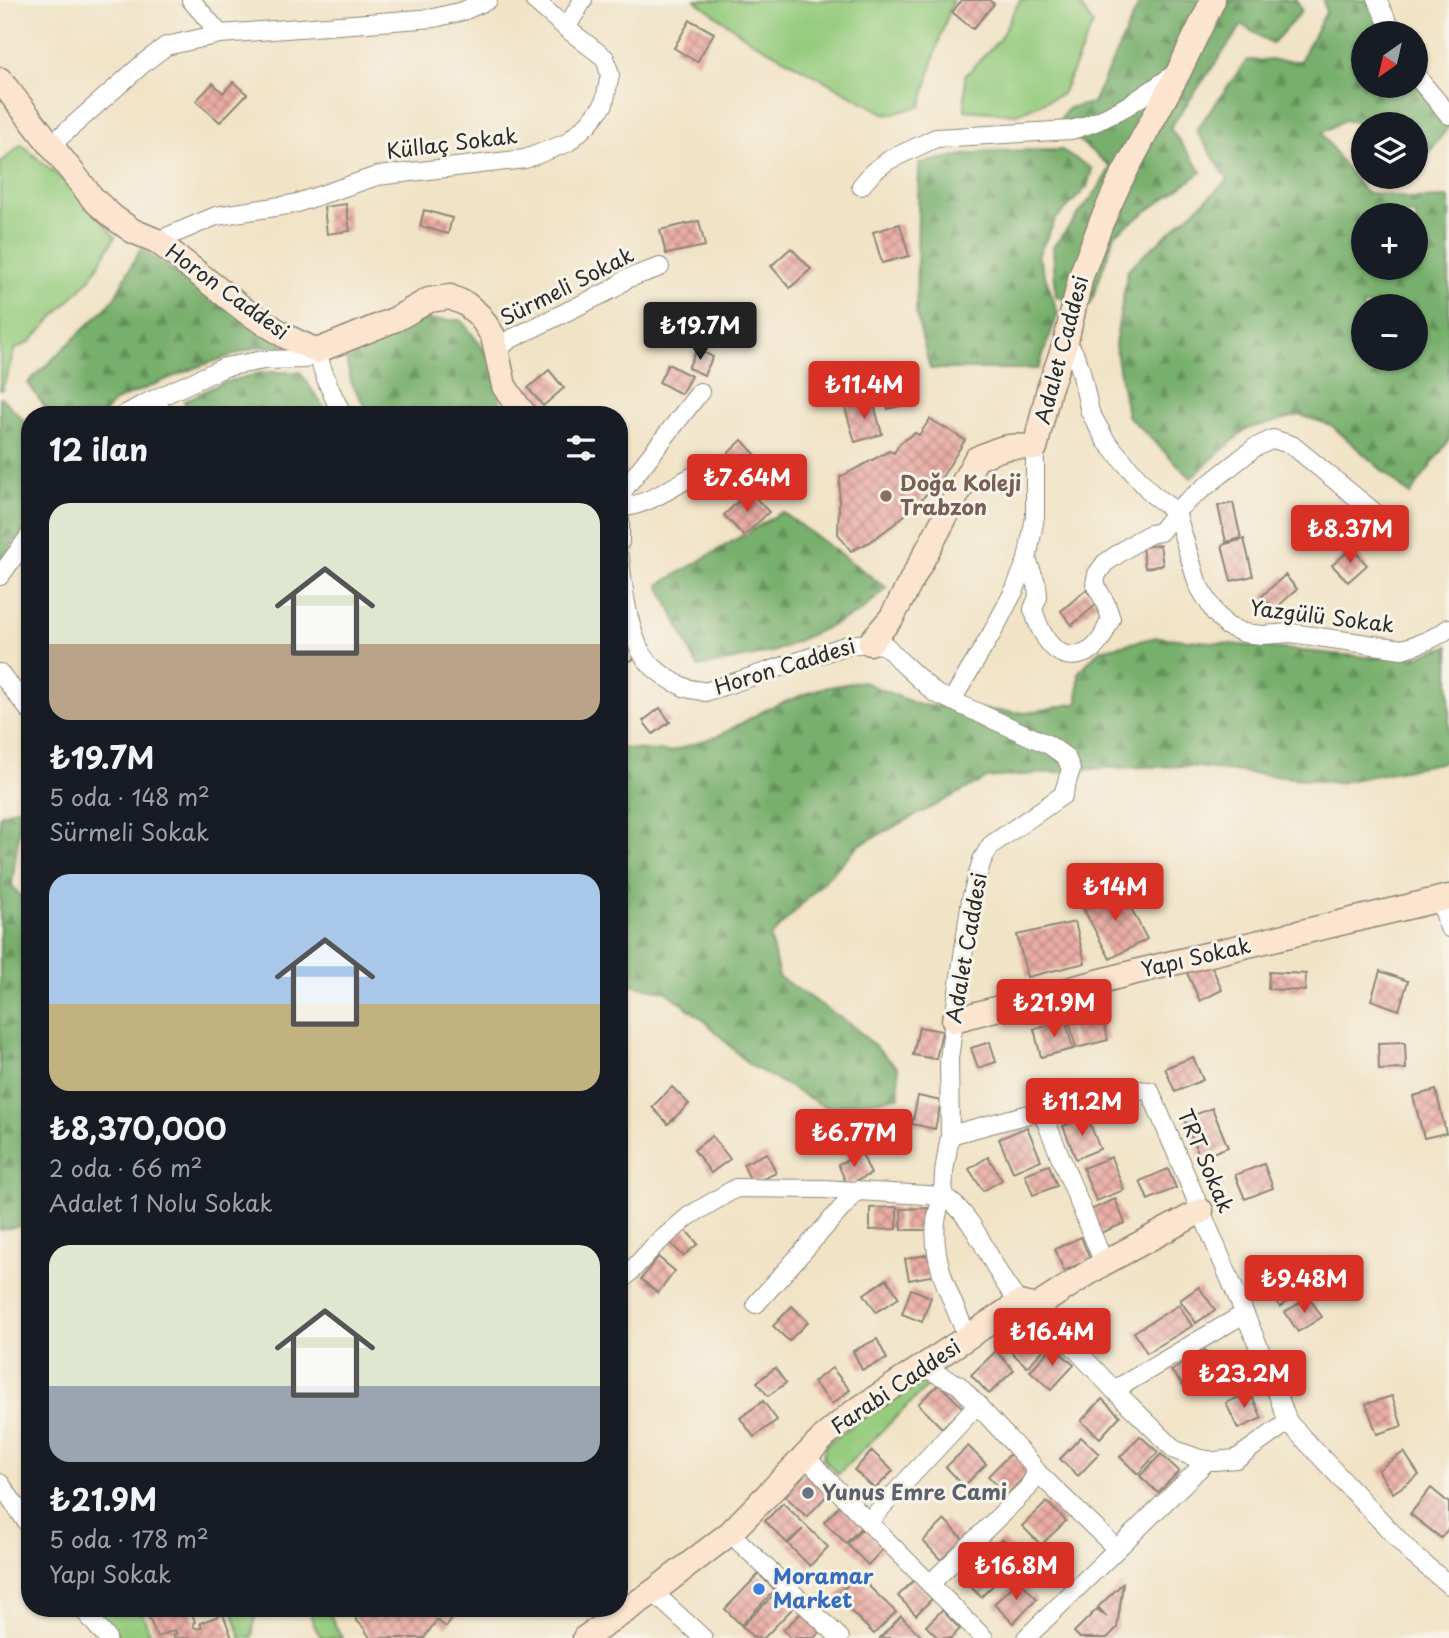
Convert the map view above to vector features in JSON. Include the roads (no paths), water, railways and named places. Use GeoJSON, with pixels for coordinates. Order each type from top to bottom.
{"type":"FeatureCollection","features":[{"type":"Feature","properties":{"kind":"street"},"geometry":{"type":"LineString","coordinates":[[191,0],[220,34]]}},
{"type":"Feature","properties":{"kind":"street"},"geometry":{"type":"LineString","coordinates":[[51,145],[166,46],[220,34],[434,18],[463,11],[488,0]]}},
{"type":"Feature","properties":{"kind":"street","name":"Küllaç Sokak"},"geometry":{"type":"LineString","coordinates":[[157,241],[216,216],[294,204],[377,176],[525,159],[567,143],[589,123],[604,104],[610,75],[605,58],[534,0]]}},
{"type":"Feature","properties":{"kind":"street"},"geometry":{"type":"LineString","coordinates":[[566,28],[583,0]]}},
{"type":"Feature","properties":{"kind":"street","name":"Adalet Caddesi"},"geometry":{"type":"LineString","coordinates":[[968,1338],[944,1280],[937,1249],[936,1223],[943,1196],[950,1135],[949,1059],[971,899],[982,860],[991,845],[1063,795],[1071,769],[1066,757],[1049,745],[935,693],[886,646],[870,643],[892,617],[976,459],[1017,445],[1035,448],[1049,389],[1066,341],[1081,276],[1101,223],[1213,0]]}},
{"type":"Feature","properties":{"kind":"street"},"geometry":{"type":"LineString","coordinates":[[1377,0],[1388,21]]}},
{"type":"Feature","properties":{"kind":"street"},"geometry":{"type":"LineString","coordinates":[[861,186],[874,171],[889,160],[936,138],[1071,130],[1090,125],[1129,106],[1179,71]]}},
{"type":"Feature","properties":{"kind":"street","name":"Horon Caddesi"},"geometry":{"type":"LineString","coordinates":[[0,80],[94,200],[113,217],[133,231],[157,241],[247,312],[287,337],[317,351]]}},
{"type":"Feature","properties":{"kind":"street"},"geometry":{"type":"LineString","coordinates":[[1428,90],[1449,115]]}},
{"type":"Feature","properties":{"kind":"street","name":"Sürmeli Sokak"},"geometry":{"type":"LineString","coordinates":[[496,351],[509,340],[612,289],[626,279],[660,267]]}},
{"type":"Feature","properties":{"kind":"street"},"geometry":{"type":"LineString","coordinates":[[142,406],[225,367],[264,360],[305,359],[317,351],[396,319],[429,300],[450,297],[466,304],[480,316],[493,336],[504,386],[517,406]]}},
{"type":"Feature","properties":{"kind":"street"},"geometry":{"type":"LineString","coordinates":[[1066,341],[1080,367],[1090,412],[1106,441],[1153,494],[1176,512]]}},
{"type":"Feature","properties":{"kind":"street"},"geometry":{"type":"LineString","coordinates":[[317,351],[321,369],[338,406]]}},
{"type":"Feature","properties":{"kind":"street"},"geometry":{"type":"LineString","coordinates":[[628,484],[700,392]]}},
{"type":"Feature","properties":{"kind":"street"},"geometry":{"type":"LineString","coordinates":[[154,400],[158,406]]}},
{"type":"Feature","properties":{"kind":"street"},"geometry":{"type":"LineString","coordinates":[[1027,560],[1037,585],[1038,597],[1032,609],[1047,641],[1067,656],[1081,655],[1092,649],[1101,639],[1111,619],[1095,584],[1097,574],[1105,563],[1137,541],[1160,532],[1180,507],[1254,448],[1273,439],[1292,445],[1374,512],[1372,523]]}},
{"type":"Feature","properties":{"kind":"street"},"geometry":{"type":"LineString","coordinates":[[952,700],[992,633],[1027,560],[1035,517],[1035,448]]}},
{"type":"Feature","properties":{"kind":"street"},"geometry":{"type":"LineString","coordinates":[[628,507],[648,501],[691,477]]}},
{"type":"Feature","properties":{"kind":"street","name":"Yazgülü Sokak"},"geometry":{"type":"LineString","coordinates":[[1176,512],[1198,584],[1227,626],[1244,633],[1291,633],[1402,649],[1418,645],[1449,628]]}},
{"type":"Feature","properties":{"kind":"street"},"geometry":{"type":"LineString","coordinates":[[0,576],[21,547]]}},
{"type":"Feature","properties":{"kind":"street","name":"Horon Caddesi"},"geometry":{"type":"LineString","coordinates":[[628,612],[632,630],[645,657],[660,673],[685,687],[705,692],[848,645],[870,643]]}},
{"type":"Feature","properties":{"kind":"street"},"geometry":{"type":"LineString","coordinates":[[0,673],[21,699]]}},
{"type":"Feature","properties":{"kind":"street","name":"Yapı Sokak"},"geometry":{"type":"LineString","coordinates":[[954,1020],[1135,972],[1445,898],[1449,928]]}},
{"type":"Feature","properties":{"kind":"street","name":"TRT Sokak"},"geometry":{"type":"LineString","coordinates":[[950,1135],[1124,1089],[1150,1091],[1269,1371],[1287,1422],[1412,1554],[1449,1585]]}},
{"type":"Feature","properties":{"kind":"street"},"geometry":{"type":"LineString","coordinates":[[1042,1112],[1104,1263]]}},
{"type":"Feature","properties":{"kind":"street"},"geometry":{"type":"LineString","coordinates":[[628,1274],[654,1246],[689,1216],[736,1188],[858,1190],[943,1196],[953,1201],[973,1228],[1005,1284],[1175,1450],[1214,1461],[1236,1459],[1287,1422]]}},
{"type":"Feature","properties":{"kind":"street"},"geometry":{"type":"LineString","coordinates":[[756,1304],[858,1190]]}},
{"type":"Feature","properties":{"kind":"street","name":"Farabi Caddesi"},"geometry":{"type":"LineString","coordinates":[[628,1609],[730,1533],[826,1435],[851,1414],[968,1338],[1201,1211]]}},
{"type":"Feature","properties":{"kind":"street"},"geometry":{"type":"LineString","coordinates":[[1114,1390],[1244,1314]]}},
{"type":"Feature","properties":{"kind":"street"},"geometry":{"type":"LineString","coordinates":[[923,1367],[960,1385],[1037,1472],[1117,1549]]}},
{"type":"Feature","properties":{"kind":"street"},"geometry":{"type":"LineString","coordinates":[[867,1522],[978,1404]]}},
{"type":"Feature","properties":{"kind":"street"},"geometry":{"type":"LineString","coordinates":[[805,1456],[984,1638]]}},
{"type":"Feature","properties":{"kind":"street"},"geometry":{"type":"LineString","coordinates":[[1026,1638],[1208,1460]]}},
{"type":"Feature","properties":{"kind":"street"},"geometry":{"type":"LineString","coordinates":[[930,1584],[1028,1488],[1037,1472]]}},
{"type":"Feature","properties":{"kind":"street"},"geometry":{"type":"LineString","coordinates":[[0,1483],[21,1514]]}},
{"type":"Feature","properties":{"kind":"street"},"geometry":{"type":"LineString","coordinates":[[730,1533],[840,1638]]}},
{"type":"Feature","properties":{"kind":"street"},"geometry":{"type":"LineString","coordinates":[[653,1592],[703,1638]]}},
{"type":"Feature","properties":{"kind":"street"},"geometry":{"type":"LineString","coordinates":[[90,1617],[107,1638]]}},
{"type":"Feature","properties":{"kind":"street","name":"Farabi Caddesi"},"geometry":{"type":"LineString","coordinates":[[585,1638],[616,1617]]}},
{"type":"Feature","properties":{"kind":"place","name":"Doğa Koleji Trabzon"},"geometry":{"type":"Point","coordinates":[886,496]}},
{"type":"Feature","properties":{"kind":"place","name":"Yunus Emre Cami"},"geometry":{"type":"Point","coordinates":[808,1493]}},
{"type":"Feature","properties":{"kind":"place","name":"Moramar Market"},"geometry":{"type":"Point","coordinates":[759,1589]}}]}
